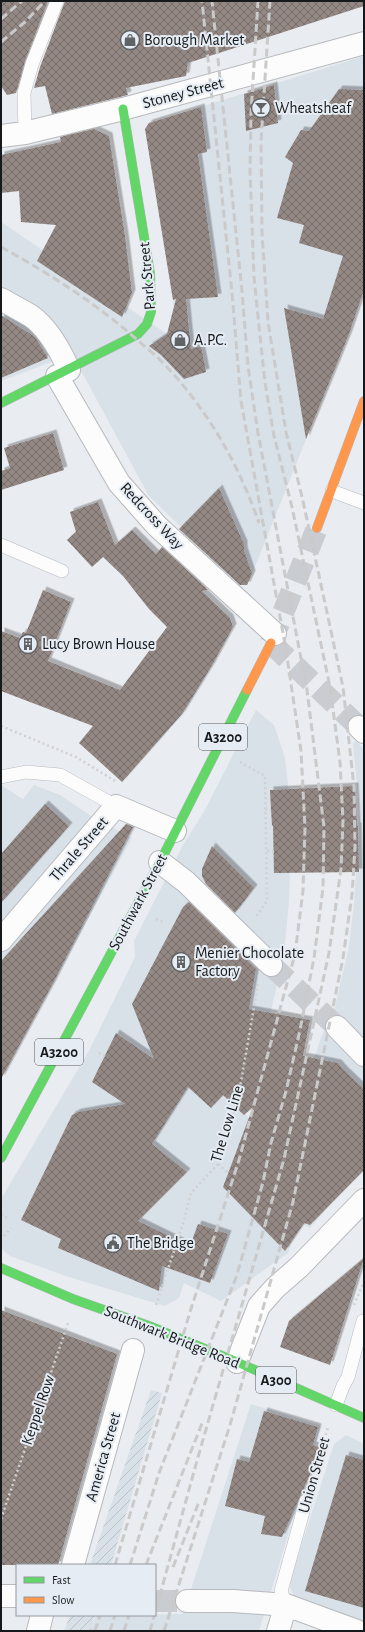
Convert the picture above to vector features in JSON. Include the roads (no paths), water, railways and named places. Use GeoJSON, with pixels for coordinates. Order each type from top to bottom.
{"type":"FeatureCollection","features":[{"type":"Feature","properties":{"kind":"main road","name":"Park Street"},"geometry":{"type":"LineString","coordinates":[[1,403],[138,334],[147,324],[151,312],[150,273],[123,110]]}},
{"type":"Feature","properties":{"kind":"main road"},"geometry":{"type":"LineString","coordinates":[[317,528],[332,491],[364,401]]}},
{"type":"Feature","properties":{"kind":"main road","name":"Southwark Street"},"geometry":{"type":"LineString","coordinates":[[1,1158],[160,862],[273,639]]}},
{"type":"Feature","properties":{"kind":"main road","name":"Southwark Bridge Road"},"geometry":{"type":"LineString","coordinates":[[1,1268],[73,1299],[148,1326],[237,1362],[364,1418]]}},
{"type":"Feature","properties":{"kind":"street","name":"Stoney Street"},"geometry":{"type":"LineString","coordinates":[[1,136],[25,133],[123,110],[364,43]]}},
{"type":"Feature","properties":{"kind":"street","name":"Redcross Way"},"geometry":{"type":"LineString","coordinates":[[1,299],[32,317],[49,336],[61,353],[63,373],[119,483],[156,526],[273,639]]}},
{"type":"Feature","properties":{"kind":"street","name":"Thrale Street"},"geometry":{"type":"LineString","coordinates":[[1,940],[116,806],[175,831]]}},
{"type":"Feature","properties":{"kind":"street"},"geometry":{"type":"LineString","coordinates":[[160,862],[175,872],[267,961]]}},
{"type":"Feature","properties":{"kind":"street"},"geometry":{"type":"LineString","coordinates":[[338,1027],[364,1055]]}},
{"type":"Feature","properties":{"kind":"street"},"geometry":{"type":"LineString","coordinates":[[237,1362],[259,1306],[275,1288],[299,1267],[364,1200]]}},
{"type":"Feature","properties":{"kind":"street","name":"America Street"},"geometry":{"type":"LineString","coordinates":[[73,1564],[134,1350]]}},
{"type":"Feature","properties":{"kind":"street"},"geometry":{"type":"LineString","coordinates":[[1,1596],[16,1596]]}},
{"type":"Feature","properties":{"kind":"street"},"geometry":{"type":"LineString","coordinates":[[187,1601],[233,1601],[286,1605],[356,1631]]}},
{"type":"Feature","properties":{"kind":"street","name":"Union Street"},"geometry":{"type":"LineString","coordinates":[[278,1631],[286,1605]]}},
{"type":"Feature","properties":{"kind":"street"},"geometry":{"type":"LineString","coordinates":[[38,1631],[42,1616]]}},
{"type":"Feature","properties":{"kind":"lane"},"geometry":{"type":"LineString","coordinates":[[25,133],[24,93],[32,64],[57,1]]}},
{"type":"Feature","properties":{"kind":"lane"},"geometry":{"type":"LineString","coordinates":[[332,491],[364,503]]}},
{"type":"Feature","properties":{"kind":"lane"},"geometry":{"type":"LineString","coordinates":[[1,545],[62,571]]}},
{"type":"Feature","properties":{"kind":"lane"},"geometry":{"type":"LineString","coordinates":[[1,777],[26,772],[60,775],[116,806]]}},
{"type":"Feature","properties":{"kind":"lane"},"geometry":{"type":"LineString","coordinates":[[336,1405],[348,1377],[363,1321]]}},
{"type":"Feature","properties":{"kind":"lane","name":"Union Street"},"geometry":{"type":"LineString","coordinates":[[286,1605],[281,1591],[306,1501]]}},
{"type":"Feature","properties":{"kind":"tunnel"},"geometry":{"type":"LineString","coordinates":[[271,643],[317,528]]}},
{"type":"Feature","properties":{"kind":"tunnel"},"geometry":{"type":"LineString","coordinates":[[271,643],[359,727]]}},
{"type":"Feature","properties":{"kind":"tunnel"},"geometry":{"type":"LineString","coordinates":[[271,965],[337,1027]]}},
{"type":"Feature","properties":{"kind":"tunnel"},"geometry":{"type":"LineString","coordinates":[[156,1601],[187,1601]]}},
{"type":"Feature","properties":{"kind":"railway"},"geometry":{"type":"LineString","coordinates":[[1,19],[22,1]]}},
{"type":"Feature","properties":{"kind":"railway"},"geometry":{"type":"LineString","coordinates":[[1,42],[25,22],[45,1]]}},
{"type":"Feature","properties":{"kind":"railway"},"geometry":{"type":"LineString","coordinates":[[115,1564],[190,1312],[239,1160],[295,954],[303,891],[305,828],[301,751],[286,650],[241,401],[232,293],[202,1]]}},
{"type":"Feature","properties":{"kind":"railway"},"geometry":{"type":"LineString","coordinates":[[130,1564],[159,1473],[237,1275],[263,1182],[271,1143],[286,1091],[300,1030],[314,958],[323,888],[324,827],[307,690],[258,433],[248,366],[242,291],[212,1]]}},
{"type":"Feature","properties":{"kind":"railway"},"geometry":{"type":"LineString","coordinates":[[156,1609],[198,1457],[284,1159],[329,953],[341,869],[343,821],[340,762],[330,687],[292,507],[274,436],[265,383],[254,277],[250,171],[251,113],[258,1]]}},
{"type":"Feature","properties":{"kind":"railway"},"geometry":{"type":"LineString","coordinates":[[164,1631],[230,1425],[293,1202],[343,958],[352,895],[355,847],[354,787],[343,687],[303,501],[286,432],[268,322],[262,233],[261,141],[270,1]]}},
{"type":"Feature","properties":{"kind":"railway"},"geometry":{"type":"LineString","coordinates":[[1,247],[57,280],[93,304],[163,362],[181,382],[221,439],[242,480],[259,523]]}},
{"type":"Feature","properties":{"kind":"railway"},"geometry":{"type":"LineString","coordinates":[[146,1564],[203,1421]]}},
{"type":"Feature","properties":{"kind":"railway"},"geometry":{"type":"LineString","coordinates":[[173,1567],[199,1502]]}},
{"type":"Feature","properties":{"kind":"railway"},"geometry":{"type":"LineString","coordinates":[[95,1631],[100,1616]]}},
{"type":"Feature","properties":{"kind":"railway"},"geometry":{"type":"LineString","coordinates":[[110,1631],[115,1616]]}},
{"type":"Feature","properties":{"kind":"railway"},"geometry":{"type":"LineString","coordinates":[[124,1631],[129,1616]]}},
{"type":"Feature","properties":{"kind":"railway"},"geometry":{"type":"LineString","coordinates":[[150,1631],[154,1616]]}},
{"type":"Feature","properties":{"kind":"place","name":"Borough Market"},"geometry":{"type":"Point","coordinates":[130,40]}},
{"type":"Feature","properties":{"kind":"place","name":"Wheatsheaf"},"geometry":{"type":"Point","coordinates":[261,108]}},
{"type":"Feature","properties":{"kind":"place","name":"A.P.C."},"geometry":{"type":"Point","coordinates":[180,340]}},
{"type":"Feature","properties":{"kind":"place","name":"Lucy Brown House"},"geometry":{"type":"Point","coordinates":[28,644]}},
{"type":"Feature","properties":{"kind":"place","name":"Menier Chocolate Factory"},"geometry":{"type":"Point","coordinates":[181,962]}},
{"type":"Feature","properties":{"kind":"place","name":"The Bridge"},"geometry":{"type":"Point","coordinates":[113,1243]}}]}
